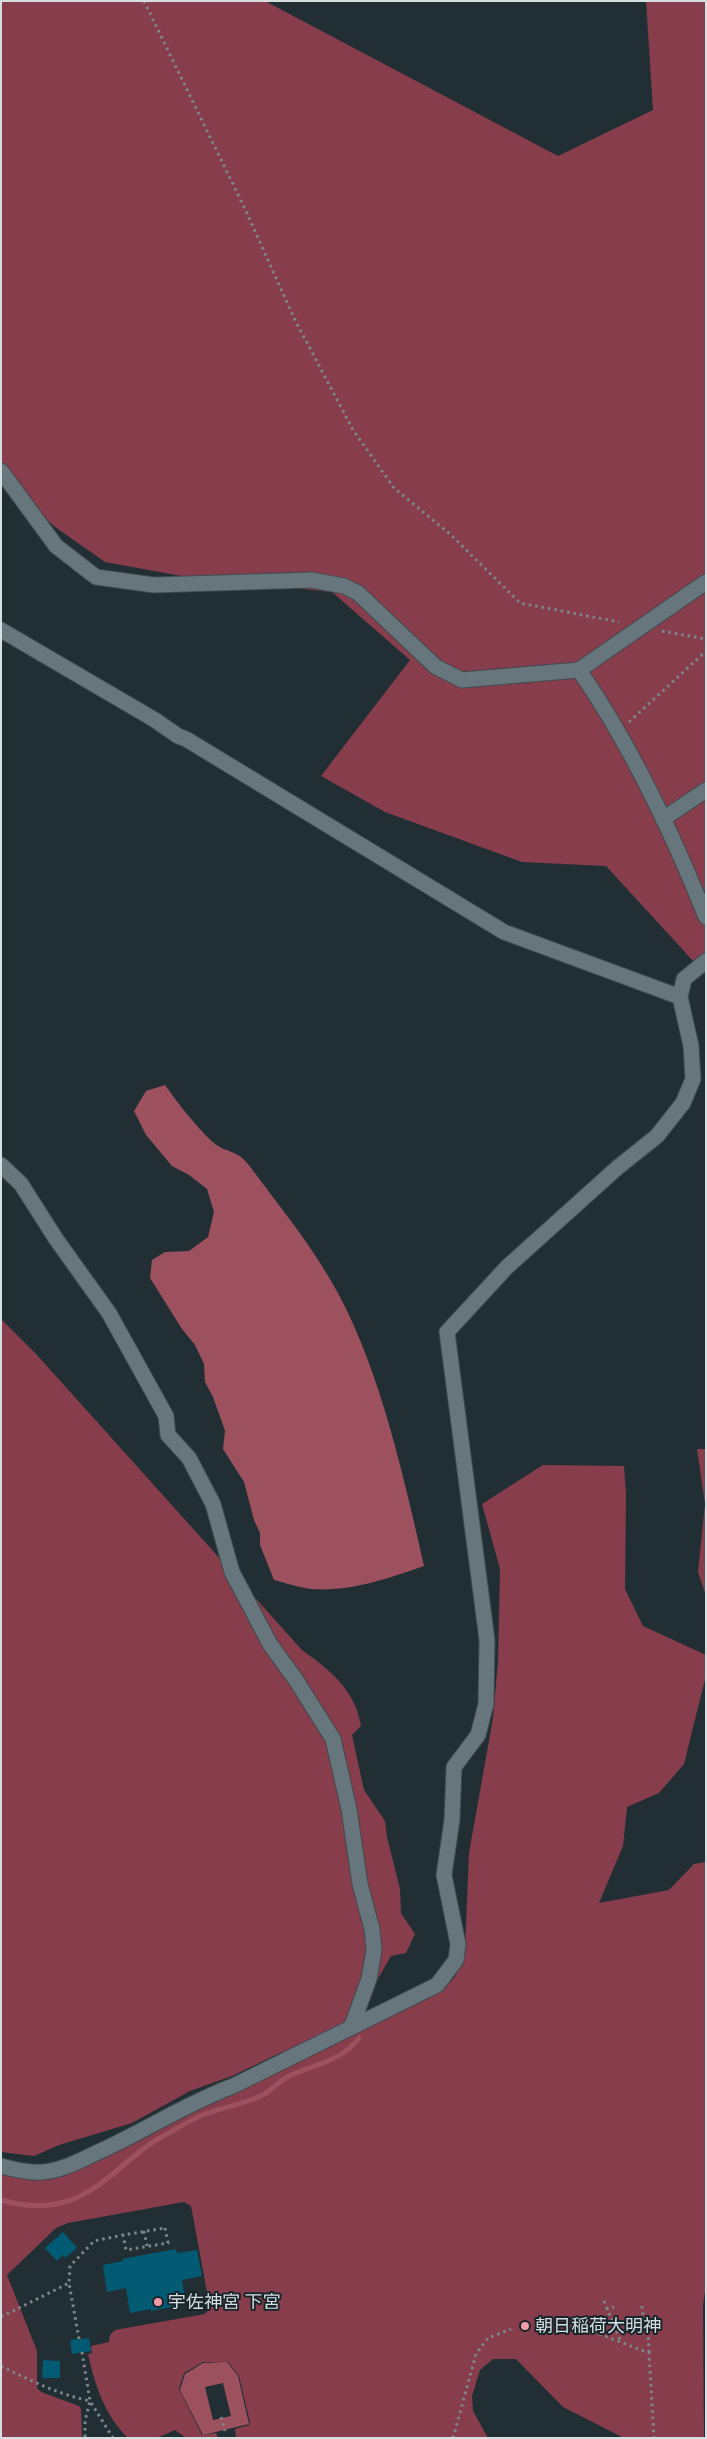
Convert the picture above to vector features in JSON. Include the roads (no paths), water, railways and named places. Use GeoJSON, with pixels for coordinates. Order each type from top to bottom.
{"type":"FeatureCollection","features":[{"type":"Feature","properties":{"kind":"street"},"geometry":{"type":"LineString","coordinates":[[1,471],[56,546],[96,577],[154,585],[311,580],[344,586],[358,593],[436,667],[462,680],[579,670],[706,582]]}},
{"type":"Feature","properties":{"kind":"street"},"geometry":{"type":"LineString","coordinates":[[1,630],[155,720],[178,736],[186,739],[504,932],[680,997]]}},
{"type":"Feature","properties":{"kind":"street"},"geometry":{"type":"LineString","coordinates":[[579,670],[618,733],[663,819],[706,917]]}},
{"type":"Feature","properties":{"kind":"street"},"geometry":{"type":"LineString","coordinates":[[663,819],[706,790]]}},
{"type":"Feature","properties":{"kind":"street"},"geometry":{"type":"LineString","coordinates":[[1,2166],[23,2172],[44,2172],[68,2166],[124,2141],[208,2095],[233,2086],[437,1985],[456,1960],[458,1944],[444,1875],[452,1820],[454,1767],[478,1735],[486,1704],[487,1640],[447,1332],[507,1267],[617,1168],[658,1136],[683,1103],[693,1079],[691,1046],[680,997],[684,978],[706,961]]}},
{"type":"Feature","properties":{"kind":"street"},"geometry":{"type":"LineString","coordinates":[[1,1165],[21,1184],[56,1239],[109,1313],[166,1416],[168,1434],[189,1458],[213,1504],[232,1572],[266,1636],[333,1740],[349,1809],[360,1884],[372,1929],[374,1950],[369,1979],[352,2028]]}},
{"type":"Feature","properties":{"kind":"waterway"},"geometry":{"type":"LineString","coordinates":[[1,2200],[18,2204],[43,2206],[68,2201],[81,2196],[104,2181],[146,2147],[187,2122],[199,2116],[263,2095],[287,2077],[335,2058],[352,2046],[359,2038]]}},
{"type":"Feature","properties":{"kind":"place","name":"宇佐神宮 下宮"},"geometry":{"type":"Point","coordinates":[158,2302]}},
{"type":"Feature","properties":{"kind":"place","name":"朝日稲荷大明神"},"geometry":{"type":"Point","coordinates":[525,2326]}}]}
